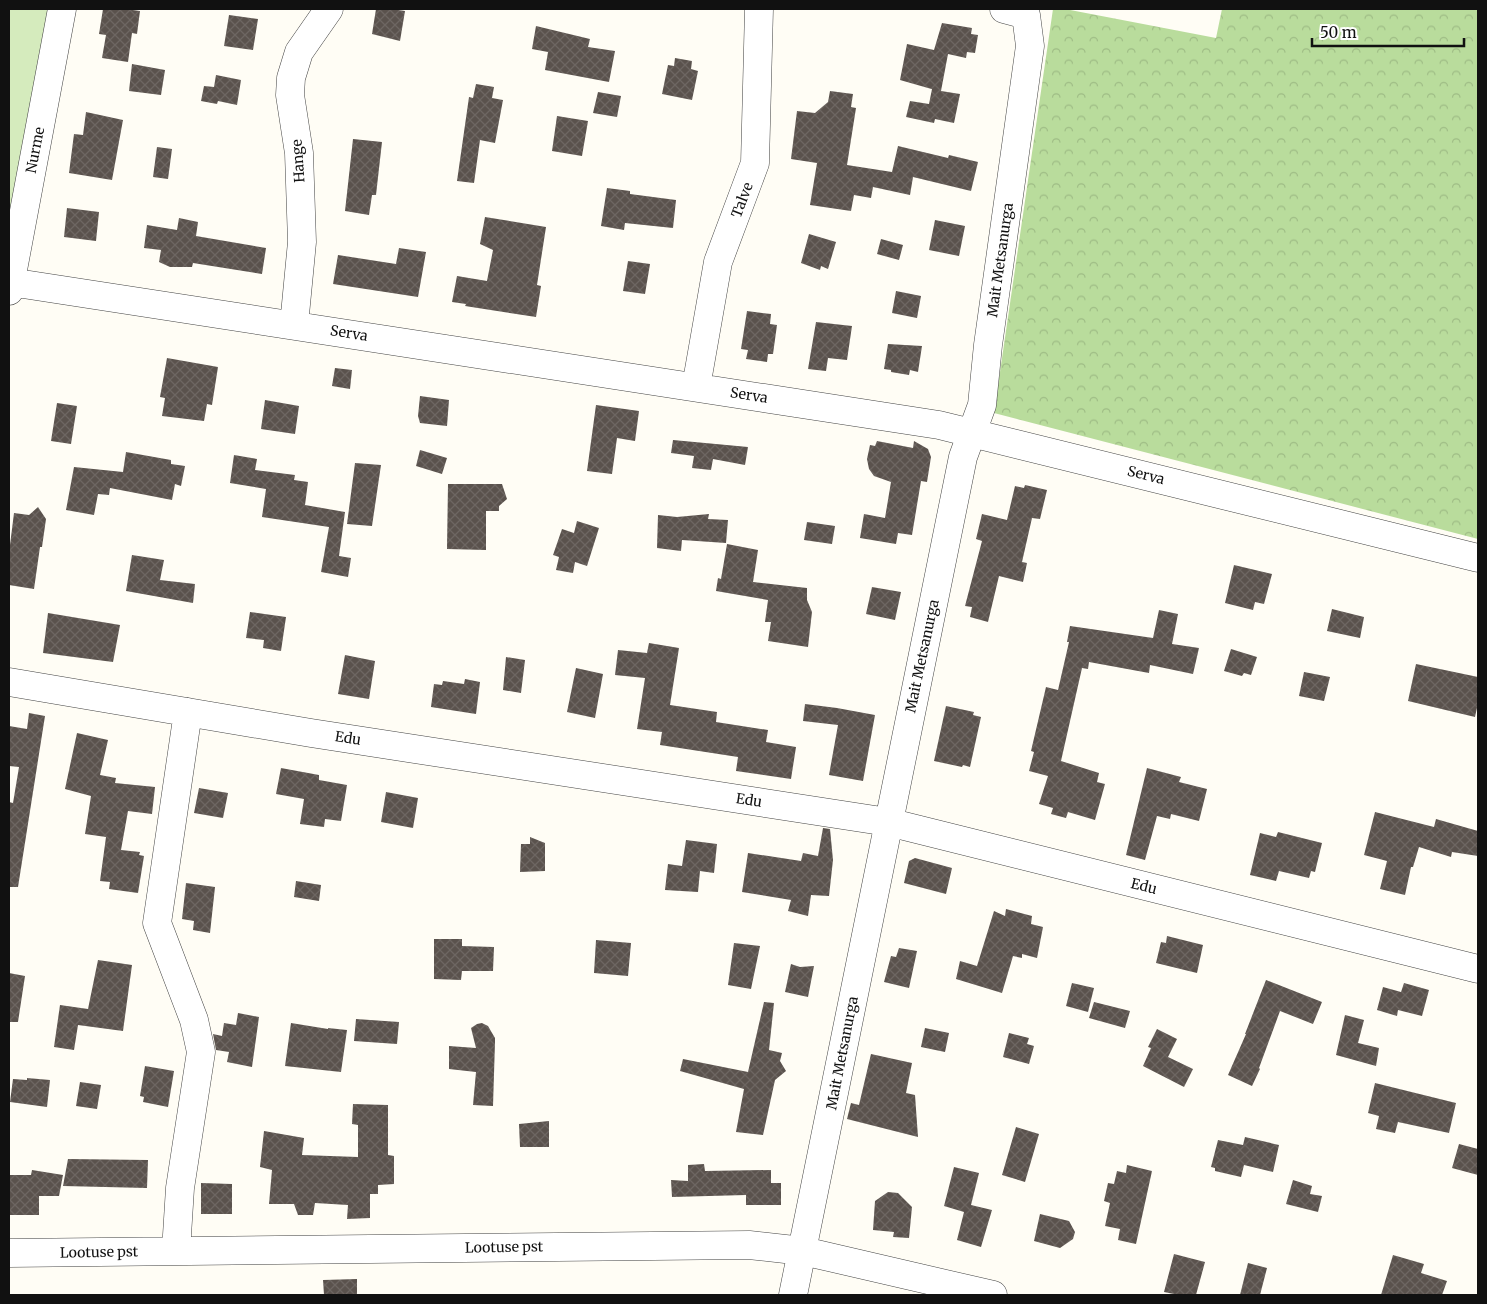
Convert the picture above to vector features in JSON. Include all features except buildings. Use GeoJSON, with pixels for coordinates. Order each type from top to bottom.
{"type":"FeatureCollection","features":[{"type":"Feature","properties":{"kind":"street","name":"Nurme"},"geometry":{"type":"LineString","coordinates":[[9,286],[62,9]]}},
{"type":"Feature","properties":{"kind":"street","name":"Hange"},"geometry":{"type":"LineString","coordinates":[[294,325],[302,242],[299,153],[290,95],[291,78],[299,52],[328,9]]}},
{"type":"Feature","properties":{"kind":"street","name":"Talve"},"geometry":{"type":"LineString","coordinates":[[696,387],[718,262],[755,163],[759,9]]}},
{"type":"Feature","properties":{"kind":"street","name":"Mait Metsanurga"},"geometry":{"type":"LineString","coordinates":[[794,1295],[963,457],[982,405],[988,345],[1030,46],[1015,12]]}},
{"type":"Feature","properties":{"kind":"street","name":"Serva"},"geometry":{"type":"LineString","coordinates":[[9,286],[294,325],[939,425],[1478,558]]}},
{"type":"Feature","properties":{"kind":"street","name":"Edu"},"geometry":{"type":"LineString","coordinates":[[9,682],[311,733],[888,822],[1478,969]]}},
{"type":"Feature","properties":{"kind":"street"},"geometry":{"type":"LineString","coordinates":[[176,1251],[180,1188],[201,1052],[194,1020],[156,923],[188,712]]}},
{"type":"Feature","properties":{"kind":"street","name":"Lootuse pst"},"geometry":{"type":"LineString","coordinates":[[9,1253],[749,1244],[803,1251],[993,1295]]}},
{"type":"Feature","properties":{"kind":"green space"},"geometry":{"type":"Polygon","coordinates":[[[9,9],[62,9],[9,291],[9,9]]]}},
{"type":"Feature","properties":{"kind":"green space"},"geometry":{"type":"Polygon","coordinates":[[[1053,9],[1065,9],[1216,38],[1222,9],[1478,9],[1478,539],[994,413],[1053,9]]]}}]}
